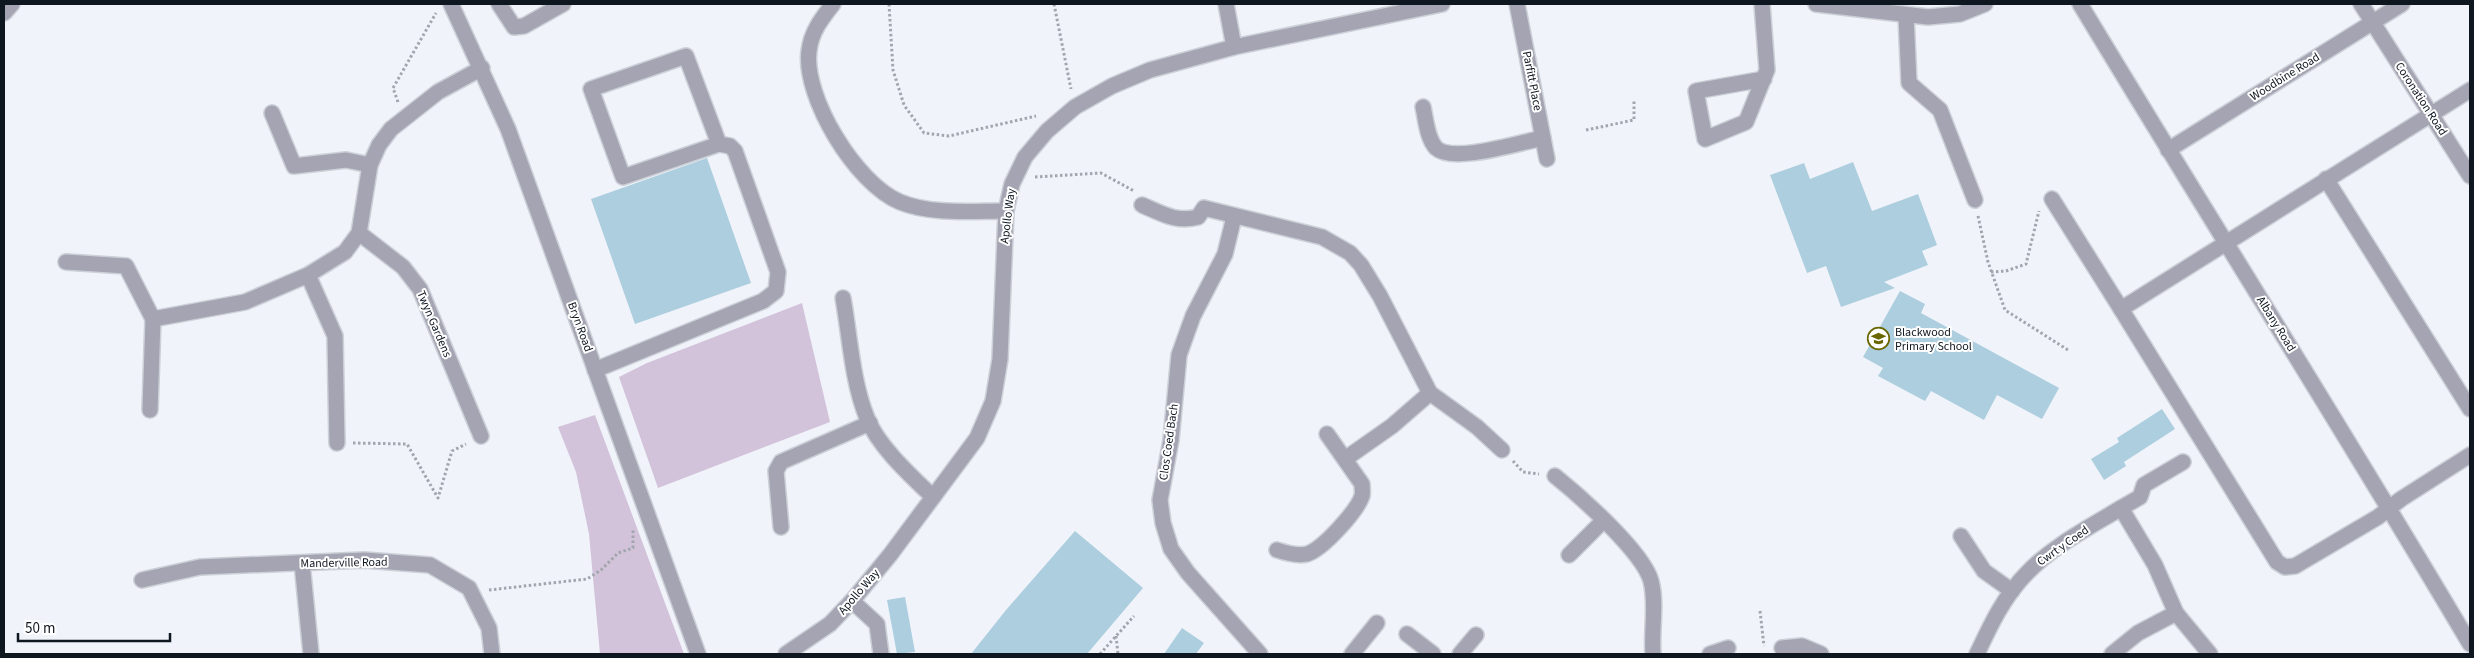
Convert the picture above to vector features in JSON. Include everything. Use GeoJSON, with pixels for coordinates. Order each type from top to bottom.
{"type":"FeatureCollection","features":[{"type":"Feature","properties":{"kind":"street"},"geometry":{"type":"LineString","coordinates":[[4,13],[12,4]]}},
{"type":"Feature","properties":{"kind":"street","name":"Bryn Road"},"geometry":{"type":"LineString","coordinates":[[451,4],[482,68],[508,129],[698,654]]}},
{"type":"Feature","properties":{"kind":"street"},"geometry":{"type":"LineString","coordinates":[[499,4],[514,27],[524,26],[563,4]]}},
{"type":"Feature","properties":{"kind":"street"},"geometry":{"type":"LineString","coordinates":[[833,4],[818,23],[809,51],[812,84],[842,147],[859,172],[880,190],[900,202],[929,208],[1006,211]]}},
{"type":"Feature","properties":{"kind":"street"},"geometry":{"type":"LineString","coordinates":[[1226,4],[1234,47]]}},
{"type":"Feature","properties":{"kind":"street","name":"Apollo Way"},"geometry":{"type":"LineString","coordinates":[[786,654],[830,624],[852,601],[977,438],[993,401],[1000,360],[1006,211],[1014,179],[1025,158],[1047,131],[1075,108],[1112,86],[1150,70],[1234,47],[1442,4]]}},
{"type":"Feature","properties":{"kind":"street","name":"Parfitt Place"},"geometry":{"type":"LineString","coordinates":[[1518,4],[1547,159]]}},
{"type":"Feature","properties":{"kind":"street"},"geometry":{"type":"LineString","coordinates":[[1762,4],[1767,70],[1764,79],[1746,122],[1705,139],[1696,91],[1764,79]]}},
{"type":"Feature","properties":{"kind":"street"},"geometry":{"type":"LineString","coordinates":[[1816,4],[1928,17],[1960,14],[1985,4]]}},
{"type":"Feature","properties":{"kind":"street","name":"Albany Road"},"geometry":{"type":"LineString","coordinates":[[2080,4],[2168,150],[2390,508],[2470,644]]}},
{"type":"Feature","properties":{"kind":"street","name":"Coronation Road"},"geometry":{"type":"LineString","coordinates":[[2361,4],[2470,176]]}},
{"type":"Feature","properties":{"kind":"street","name":"Woodbine Road"},"geometry":{"type":"LineString","coordinates":[[2168,150],[2402,4]]}},
{"type":"Feature","properties":{"kind":"street"},"geometry":{"type":"LineString","coordinates":[[1906,15],[1909,83],[1940,110],[1974,200]]}},
{"type":"Feature","properties":{"kind":"street"},"geometry":{"type":"LineString","coordinates":[[595,370],[763,301],[776,291],[778,282],[777,268],[735,151],[730,146],[719,144],[623,177],[591,89],[686,56],[719,144]]}},
{"type":"Feature","properties":{"kind":"street"},"geometry":{"type":"LineString","coordinates":[[153,319],[245,302],[308,275],[345,252],[359,233],[370,165],[379,145],[391,129],[403,118],[438,92],[482,68]]}},
{"type":"Feature","properties":{"kind":"street"},"geometry":{"type":"LineString","coordinates":[[2121,309],[2470,90]]}},
{"type":"Feature","properties":{"kind":"street"},"geometry":{"type":"LineString","coordinates":[[1423,108],[1430,140],[1438,149],[1448,154],[1464,154],[1543,138]]}},
{"type":"Feature","properties":{"kind":"street"},"geometry":{"type":"LineString","coordinates":[[272,113],[294,166],[346,160],[370,165]]}},
{"type":"Feature","properties":{"kind":"street"},"geometry":{"type":"LineString","coordinates":[[2326,179],[2470,409]]}},
{"type":"Feature","properties":{"kind":"street"},"geometry":{"type":"LineString","coordinates":[[2052,199],[2277,562],[2285,567],[2295,566],[2378,517],[2470,455]]}},
{"type":"Feature","properties":{"kind":"street"},"geometry":{"type":"LineString","coordinates":[[1146,207],[1172,218],[1184,220],[1198,217],[1204,208],[1234,217],[1322,237],[1350,253],[1361,265],[1380,296],[1430,393],[1477,427],[1502,450]]}},
{"type":"Feature","properties":{"kind":"street","name":"Clos Coed Bach"},"geometry":{"type":"LineString","coordinates":[[1234,217],[1225,254],[1193,316],[1179,355],[1171,440],[1160,500],[1163,524],[1171,549],[1188,573],[1253,652]]}},
{"type":"Feature","properties":{"kind":"street","name":"Twyn Gardens"},"geometry":{"type":"LineString","coordinates":[[359,233],[402,267],[420,288],[481,436]]}},
{"type":"Feature","properties":{"kind":"street"},"geometry":{"type":"LineString","coordinates":[[66,262],[126,266],[153,319],[150,410]]}},
{"type":"Feature","properties":{"kind":"street"},"geometry":{"type":"LineString","coordinates":[[308,275],[335,336],[337,443]]}},
{"type":"Feature","properties":{"kind":"street"},"geometry":{"type":"LineString","coordinates":[[843,298],[859,394],[870,423],[910,475],[933,497]]}},
{"type":"Feature","properties":{"kind":"street"},"geometry":{"type":"LineString","coordinates":[[1345,459],[1392,426],[1430,393]]}},
{"type":"Feature","properties":{"kind":"street"},"geometry":{"type":"LineString","coordinates":[[781,527],[776,471],[781,462],[870,423]]}},
{"type":"Feature","properties":{"kind":"street"},"geometry":{"type":"LineString","coordinates":[[1277,550],[1299,555],[1307,554],[1325,543],[1359,503],[1363,493],[1362,484],[1327,434]]}},
{"type":"Feature","properties":{"kind":"street","name":"Cwrt y Coed"},"geometry":{"type":"LineString","coordinates":[[1976,654],[1995,616],[2026,574],[2051,552],[2140,497],[2144,485],[2183,462]]}},
{"type":"Feature","properties":{"kind":"street"},"geometry":{"type":"LineString","coordinates":[[1555,476],[1600,516],[1640,561],[1650,579],[1654,599],[1652,622],[1653,654]]}},
{"type":"Feature","properties":{"kind":"street"},"geometry":{"type":"LineString","coordinates":[[2121,508],[2155,565],[2176,613],[2210,654]]}},
{"type":"Feature","properties":{"kind":"street"},"geometry":{"type":"LineString","coordinates":[[1569,555],[1600,516]]}},
{"type":"Feature","properties":{"kind":"street"},"geometry":{"type":"LineString","coordinates":[[1961,536],[1984,571],[2012,591]]}},
{"type":"Feature","properties":{"kind":"street","name":"Manderville Road"},"geometry":{"type":"LineString","coordinates":[[142,580],[200,568],[364,560],[430,565],[469,588],[489,628],[492,654]]}},
{"type":"Feature","properties":{"kind":"street"},"geometry":{"type":"LineString","coordinates":[[302,563],[311,654]]}},
{"type":"Feature","properties":{"kind":"street"},"geometry":{"type":"LineString","coordinates":[[852,601],[877,624],[881,654]]}},
{"type":"Feature","properties":{"kind":"street"},"geometry":{"type":"LineString","coordinates":[[2112,654],[2138,634],[2176,613]]}},
{"type":"Feature","properties":{"kind":"street"},"geometry":{"type":"LineString","coordinates":[[1352,654],[1377,623]]}},
{"type":"Feature","properties":{"kind":"street"},"geometry":{"type":"LineString","coordinates":[[1407,634],[1433,654]]}},
{"type":"Feature","properties":{"kind":"street"},"geometry":{"type":"LineString","coordinates":[[1460,654],[1476,635]]}},
{"type":"Feature","properties":{"kind":"street"},"geometry":{"type":"LineString","coordinates":[[1782,648],[1802,646],[1821,654]]}},
{"type":"Feature","properties":{"kind":"street"},"geometry":{"type":"LineString","coordinates":[[1710,654],[1728,648]]}},
{"type":"Feature","properties":{"kind":"path"},"geometry":{"type":"LineString","coordinates":[[890,4],[893,70],[904,105],[924,133],[948,136],[1046,114]]}},
{"type":"Feature","properties":{"kind":"path"},"geometry":{"type":"LineString","coordinates":[[1054,4],[1075,108]]}},
{"type":"Feature","properties":{"kind":"path"},"geometry":{"type":"LineString","coordinates":[[403,118],[393,88],[437,11]]}},
{"type":"Feature","properties":{"kind":"path"},"geometry":{"type":"LineString","coordinates":[[1586,130],[1634,120],[1634,101]]}},
{"type":"Feature","properties":{"kind":"path"},"geometry":{"type":"LineString","coordinates":[[1014,179],[1101,173],[1152,201],[1146,207]]}},
{"type":"Feature","properties":{"kind":"path"},"geometry":{"type":"LineString","coordinates":[[1991,272],[2006,271],[2026,264],[2040,208],[2052,199]]}},
{"type":"Feature","properties":{"kind":"path"},"geometry":{"type":"LineString","coordinates":[[1974,200],[1991,272],[2006,310],[2068,350]]}},
{"type":"Feature","properties":{"kind":"path"},"geometry":{"type":"LineString","coordinates":[[337,443],[406,444],[438,498],[452,451],[481,436]]}},
{"type":"Feature","properties":{"kind":"path"},"geometry":{"type":"LineString","coordinates":[[1502,450],[1523,472],[1555,476]]}},
{"type":"Feature","properties":{"kind":"path"},"geometry":{"type":"LineString","coordinates":[[485,591],[587,579],[602,570],[618,553],[633,548],[634,524]]}},
{"type":"Feature","properties":{"kind":"path"},"geometry":{"type":"LineString","coordinates":[[1760,610],[1760,624],[1766,654]]}},
{"type":"Feature","properties":{"kind":"path"},"geometry":{"type":"LineString","coordinates":[[1100,654],[1134,616]]}},
{"type":"Feature","properties":{"kind":"path"},"geometry":{"type":"LineString","coordinates":[[1116,636],[1118,654]]}},
{"type":"Feature","properties":{"kind":"shaded area"},"geometry":{"type":"Polygon","coordinates":[[[802,303],[830,422],[658,488],[619,377],[647,363],[802,303]]]}},
{"type":"Feature","properties":{"kind":"shaded area"},"geometry":{"type":"Polygon","coordinates":[[[595,415],[684,654],[600,654],[589,534],[576,472],[558,427],[595,415]]]}},
{"type":"Feature","properties":{"kind":"building"},"geometry":{"type":"Polygon","coordinates":[[[707,158],[751,283],[635,324],[591,199],[707,158]]]}},
{"type":"Feature","properties":{"kind":"building"},"geometry":{"type":"Polygon","coordinates":[[[1853,162],[1872,211],[1918,194],[1937,245],[1922,251],[1928,265],[1884,282],[1895,288],[1841,307],[1826,266],[1807,273],[1770,175],[1804,163],[1810,179],[1853,162]]]}},
{"type":"Feature","properties":{"kind":"building"},"geometry":{"type":"Polygon","coordinates":[[[1900,291],[1925,304],[1921,313],[2059,388],[2042,419],[1997,395],[1984,420],[1931,391],[1925,401],[1878,376],[1883,368],[1863,357],[1900,291]]]}},
{"type":"Feature","properties":{"kind":"building"},"geometry":{"type":"Polygon","coordinates":[[[2162,409],[2175,429],[2124,462],[2126,466],[2104,480],[2091,459],[2119,442],[2117,438],[2162,409]]]}},
{"type":"Feature","properties":{"kind":"building"},"geometry":{"type":"Polygon","coordinates":[[[1075,531],[1143,588],[1087,654],[971,654],[1006,610],[1075,531]]]}},
{"type":"Feature","properties":{"kind":"building"},"geometry":{"type":"Polygon","coordinates":[[[905,597],[915,652],[897,654],[887,600],[905,597]]]}},
{"type":"Feature","properties":{"kind":"building"},"geometry":{"type":"Polygon","coordinates":[[[1182,628],[1204,643],[1196,654],[1164,654],[1182,628]]]}},
{"type":"Feature","properties":{"kind":"place","name":"Blackwood Primary School"},"geometry":{"type":"Point","coordinates":[1879,339]}}]}
